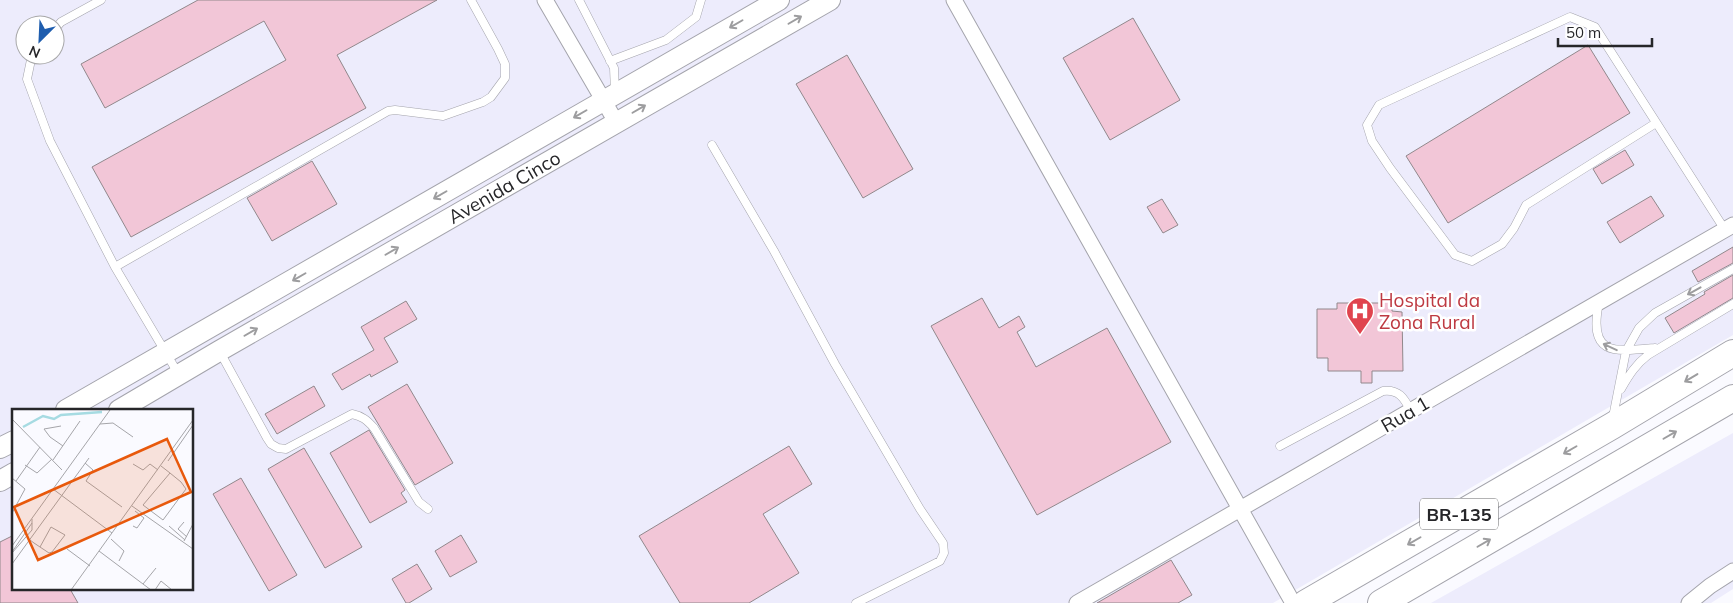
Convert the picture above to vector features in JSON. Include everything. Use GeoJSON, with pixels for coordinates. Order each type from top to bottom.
{"type":"FeatureCollection","features":[{"type":"Feature","properties":{"kind":"highway","name":"BR-135"},"geometry":{"type":"LineString","coordinates":[[1306,603],[1612,426],[1733,353]]}},
{"type":"Feature","properties":{"kind":"highway","name":"BR-135"},"geometry":{"type":"LineString","coordinates":[[1381,603],[1733,398]]}},
{"type":"Feature","properties":{"kind":"street"},"geometry":{"type":"LineString","coordinates":[[545,0],[609,97],[616,122]]}},
{"type":"Feature","properties":{"kind":"street","name":"Avenida Cinco"},"geometry":{"type":"LineString","coordinates":[[68,409],[779,0]]}},
{"type":"Feature","properties":{"kind":"street","name":"Avenida Cinco"},"geometry":{"type":"LineString","coordinates":[[121,409],[830,0]]}},
{"type":"Feature","properties":{"kind":"street"},"geometry":{"type":"LineString","coordinates":[[954,0],[1292,603]]}},
{"type":"Feature","properties":{"kind":"street","name":"Rua 1"},"geometry":{"type":"LineString","coordinates":[[1077,603],[1729,228]]}},
{"type":"Feature","properties":{"kind":"street"},"geometry":{"type":"LineString","coordinates":[[0,448],[12,442]]}},
{"type":"Feature","properties":{"kind":"street"},"geometry":{"type":"LineString","coordinates":[[0,481],[12,474]]}},
{"type":"Feature","properties":{"kind":"street"},"geometry":{"type":"LineString","coordinates":[[1689,603],[1733,571]]}},
{"type":"Feature","properties":{"kind":"lane"},"geometry":{"type":"LineString","coordinates":[[65,20],[101,0]]}},
{"type":"Feature","properties":{"kind":"lane"},"geometry":{"type":"LineString","coordinates":[[115,267],[388,111],[395,110],[443,116],[483,102],[491,97],[505,78],[505,64],[470,0]]}},
{"type":"Feature","properties":{"kind":"lane"},"geometry":{"type":"LineString","coordinates":[[579,0],[614,68],[609,97]]}},
{"type":"Feature","properties":{"kind":"lane"},"geometry":{"type":"LineString","coordinates":[[610,62],[666,40],[696,17],[702,0]]}},
{"type":"Feature","properties":{"kind":"lane"},"geometry":{"type":"LineString","coordinates":[[1656,123],[1526,205],[1514,228],[1502,244],[1472,261],[1455,255],[1390,168],[1372,141],[1367,125],[1379,105],[1570,17],[1595,27],[1656,123],[1729,228]]}},
{"type":"Feature","properties":{"kind":"lane"},"geometry":{"type":"LineString","coordinates":[[30,65],[27,79],[50,141],[115,267],[179,375]]}},
{"type":"Feature","properties":{"kind":"lane"},"geometry":{"type":"LineString","coordinates":[[712,145],[840,372],[920,509],[943,543],[944,553],[940,561],[856,603]]}},
{"type":"Feature","properties":{"kind":"lane"},"geometry":{"type":"LineString","coordinates":[[1612,426],[1626,350],[1639,328],[1655,313],[1733,269]]}},
{"type":"Feature","properties":{"kind":"lane"},"geometry":{"type":"LineString","coordinates":[[1599,302],[1596,323],[1598,337],[1608,348],[1626,350],[1657,348]]}},
{"type":"Feature","properties":{"kind":"lane"},"geometry":{"type":"LineString","coordinates":[[1618,396],[1631,371],[1639,362],[1657,348],[1733,304]]}},
{"type":"Feature","properties":{"kind":"lane"},"geometry":{"type":"LineString","coordinates":[[219,351],[235,378],[258,425],[271,444],[278,448],[286,449],[352,414],[357,415],[366,419],[374,428],[419,502],[428,509]]}},
{"type":"Feature","properties":{"kind":"lane"},"geometry":{"type":"LineString","coordinates":[[1280,446],[1383,390],[1392,390],[1400,394],[1411,411]]}},
{"type":"Feature","properties":{"kind":"shaded area"},"geometry":{"type":"Polygon","coordinates":[[[0,0],[1733,0],[1733,335],[1273,603],[0,603],[0,0]]]}},
{"type":"Feature","properties":{"kind":"shaded area"},"geometry":{"type":"Polygon","coordinates":[[[1733,433],[1733,589],[1711,603],[1431,603],[1733,433]]]}},
{"type":"Feature","properties":{"kind":"building"},"geometry":{"type":"Polygon","coordinates":[[[198,0],[437,0],[337,55],[366,108],[131,237],[92,167],[286,60],[264,21],[105,108],[81,64],[198,0]]]}},
{"type":"Feature","properties":{"kind":"building"},"geometry":{"type":"Polygon","coordinates":[[[1133,18],[1180,100],[1110,140],[1063,58],[1133,18]]]}},
{"type":"Feature","properties":{"kind":"building"},"geometry":{"type":"Polygon","coordinates":[[[1588,45],[1630,113],[1448,223],[1406,156],[1588,45]]]}},
{"type":"Feature","properties":{"kind":"building"},"geometry":{"type":"Polygon","coordinates":[[[847,55],[913,169],[863,198],[796,84],[847,55]]]}},
{"type":"Feature","properties":{"kind":"building"},"geometry":{"type":"Polygon","coordinates":[[[1625,150],[1634,165],[1602,184],[1593,169],[1625,150]]]}},
{"type":"Feature","properties":{"kind":"building"},"geometry":{"type":"Polygon","coordinates":[[[312,161],[337,204],[272,241],[247,198],[312,161]]]}},
{"type":"Feature","properties":{"kind":"building"},"geometry":{"type":"Polygon","coordinates":[[[1651,196],[1664,216],[1620,243],[1607,222],[1651,196]]]}},
{"type":"Feature","properties":{"kind":"building"},"geometry":{"type":"Polygon","coordinates":[[[1162,199],[1178,225],[1163,233],[1147,207],[1162,199]]]}},
{"type":"Feature","properties":{"kind":"building"},"geometry":{"type":"Polygon","coordinates":[[[1733,247],[1733,263],[1698,282],[1692,271],[1733,247]]]}},
{"type":"Feature","properties":{"kind":"building"},"geometry":{"type":"Polygon","coordinates":[[[1733,275],[1733,298],[1674,333],[1665,318],[1733,275]]]}},
{"type":"Feature","properties":{"kind":"building"},"geometry":{"type":"Polygon","coordinates":[[[982,298],[999,328],[1019,316],[1025,327],[1017,332],[1036,367],[1107,328],[1171,442],[1037,515],[931,326],[982,298]]]}},
{"type":"Feature","properties":{"kind":"building","name":"Hospital da Zona Rural"},"geometry":{"type":"Polygon","coordinates":[[[1380,299],[1392,299],[1392,311],[1402,312],[1403,371],[1372,371],[1372,383],[1361,383],[1361,371],[1328,371],[1328,358],[1317,358],[1317,309],[1337,309],[1337,303],[1380,303],[1380,299]]]}},
{"type":"Feature","properties":{"kind":"building"},"geometry":{"type":"Polygon","coordinates":[[[406,301],[417,319],[384,338],[398,362],[371,377],[370,374],[342,390],[332,374],[374,350],[361,327],[406,301]]]}},
{"type":"Feature","properties":{"kind":"building"},"geometry":{"type":"Polygon","coordinates":[[[407,384],[453,463],[415,485],[368,407],[407,384]]]}},
{"type":"Feature","properties":{"kind":"building"},"geometry":{"type":"Polygon","coordinates":[[[314,386],[325,406],[277,434],[265,414],[314,386]]]}},
{"type":"Feature","properties":{"kind":"building"},"geometry":{"type":"Polygon","coordinates":[[[369,430],[405,490],[401,493],[407,502],[370,523],[330,453],[369,430]]]}},
{"type":"Feature","properties":{"kind":"building"},"geometry":{"type":"Polygon","coordinates":[[[789,446],[812,484],[763,514],[799,573],[749,603],[680,603],[639,536],[789,446]]]}},
{"type":"Feature","properties":{"kind":"building"},"geometry":{"type":"Polygon","coordinates":[[[304,448],[362,547],[325,568],[268,469],[304,448]]]}},
{"type":"Feature","properties":{"kind":"building"},"geometry":{"type":"Polygon","coordinates":[[[241,478],[297,575],[269,591],[213,494],[241,478]]]}},
{"type":"Feature","properties":{"kind":"building"},"geometry":{"type":"Polygon","coordinates":[[[461,535],[477,562],[450,577],[435,551],[461,535]]]}},
{"type":"Feature","properties":{"kind":"building"},"geometry":{"type":"Polygon","coordinates":[[[12,536],[12,590],[71,590],[78,603],[0,603],[0,542],[12,536]]]}},
{"type":"Feature","properties":{"kind":"building"},"geometry":{"type":"Polygon","coordinates":[[[1171,560],[1192,595],[1178,603],[1097,603],[1171,560]]]}},
{"type":"Feature","properties":{"kind":"building"},"geometry":{"type":"Polygon","coordinates":[[[417,564],[432,589],[406,603],[392,579],[417,564]]]}},
{"type":"Feature","properties":{"kind":"place","name":"Hospital da Zona Rural"},"geometry":{"type":"Point","coordinates":[1360,335]}}]}
